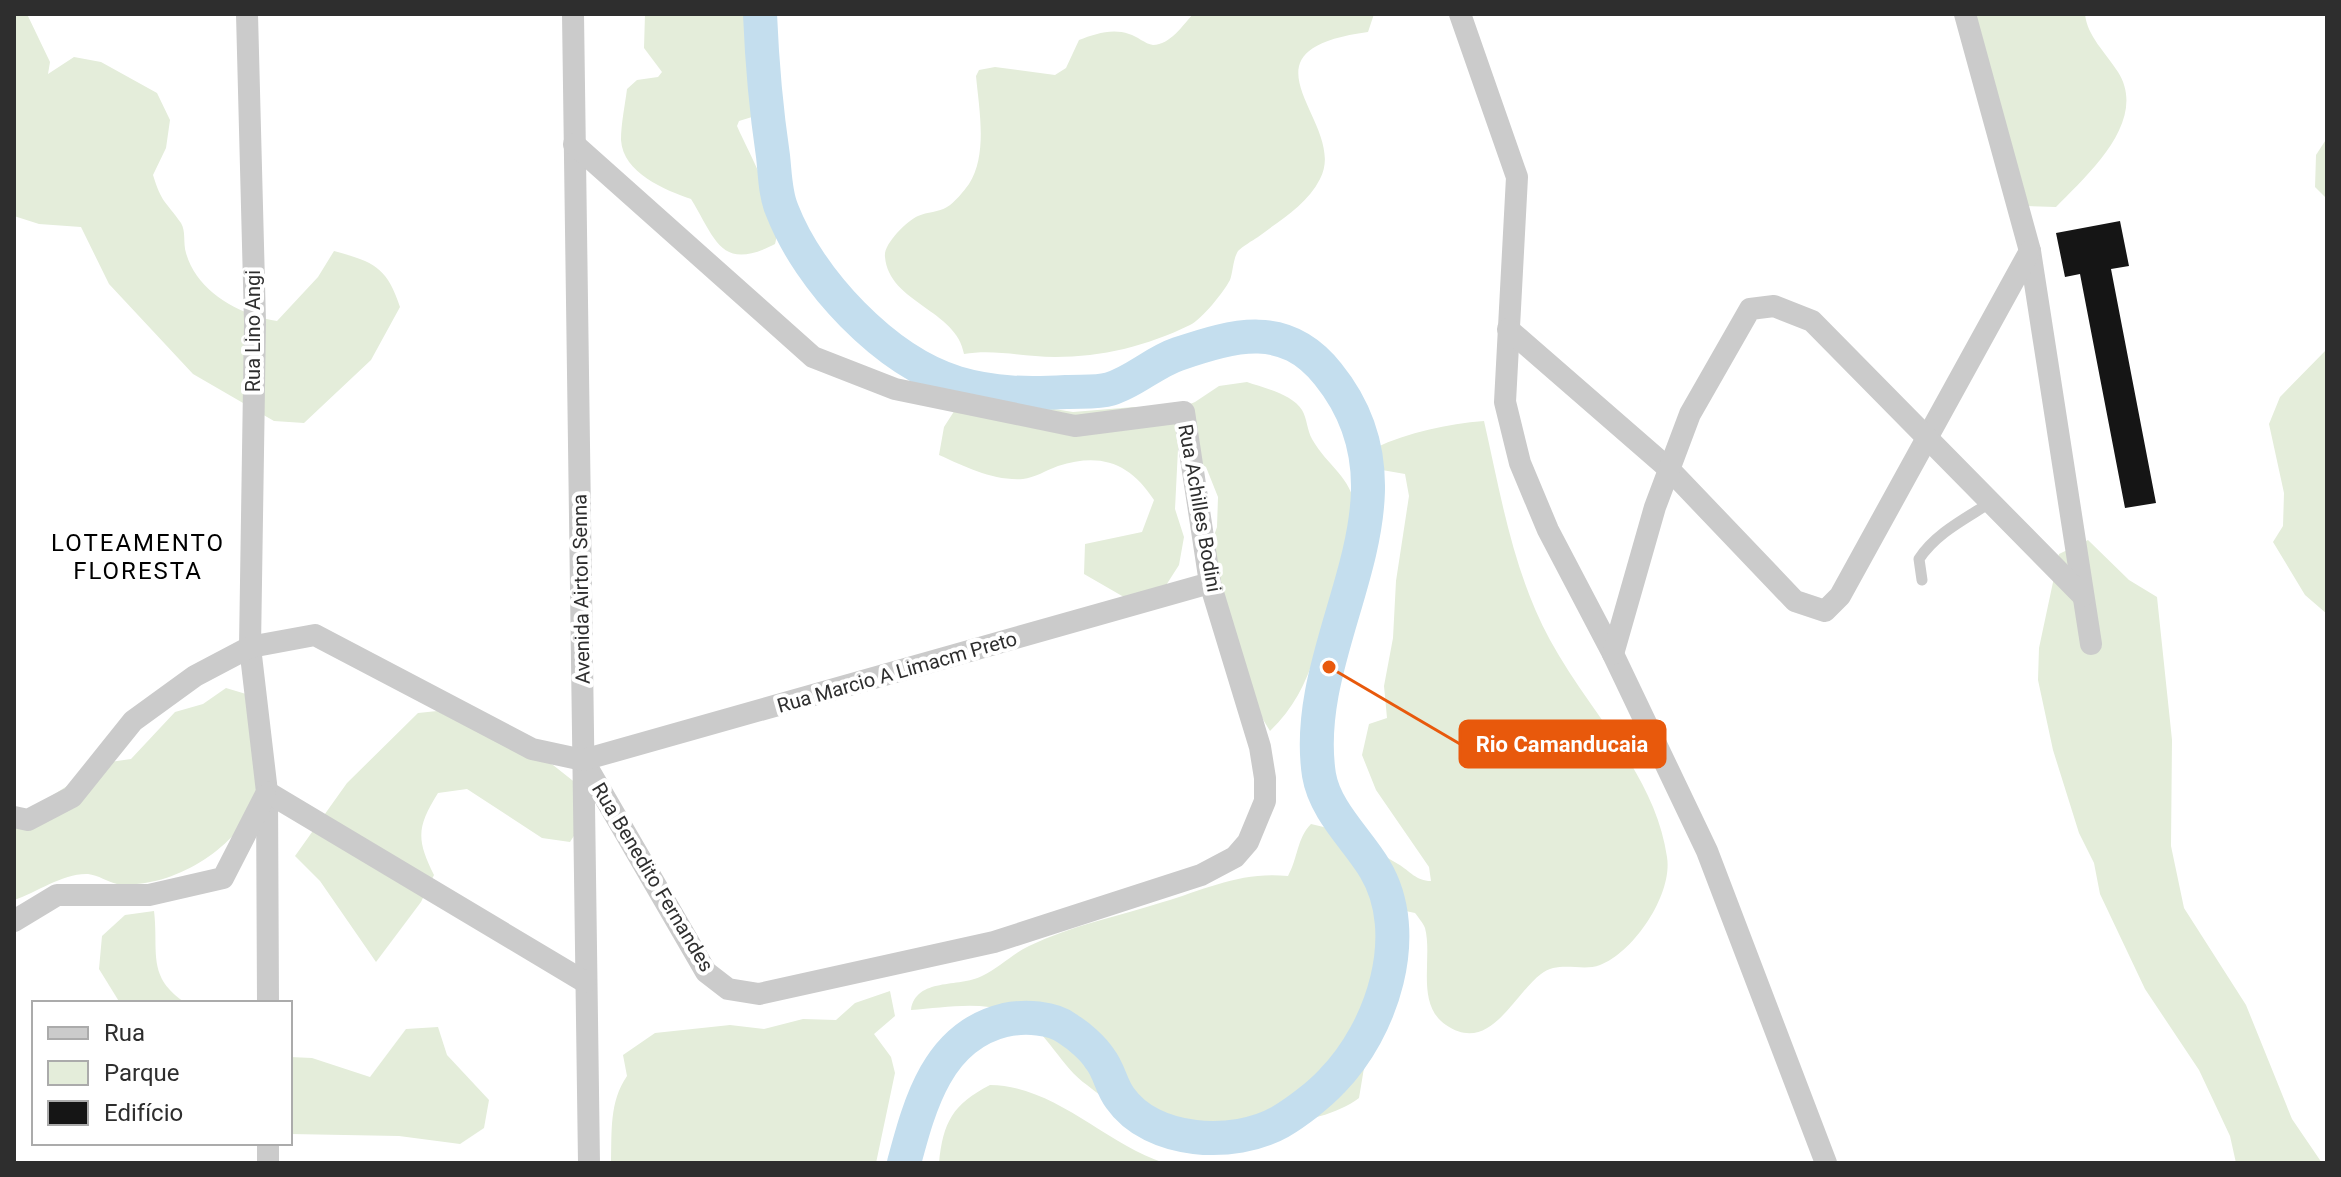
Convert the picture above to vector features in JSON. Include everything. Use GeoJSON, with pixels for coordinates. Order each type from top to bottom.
{"type":"FeatureCollection","features":[{"type":"Feature","properties":{"kind":"street","name":"Rua Lino Angi"},"geometry":{"type":"LineString","coordinates":[[247,14],[255,322],[250,647],[267,792],[268,1001]]}},
{"type":"Feature","properties":{"kind":"street","name":"Avenida Airton Senna"},"geometry":{"type":"LineString","coordinates":[[573,14],[589,1163]]}},
{"type":"Feature","properties":{"kind":"street"},"geometry":{"type":"LineString","coordinates":[[1460,14],[1517,177],[1505,402],[1520,463],[1548,530],[1613,654],[1707,851],[1826,1163]]}},
{"type":"Feature","properties":{"kind":"street"},"geometry":{"type":"LineString","coordinates":[[1965,14],[2030,251],[2091,644]]}},
{"type":"Feature","properties":{"kind":"street","name":"Rua Achilles Bodini"},"geometry":{"type":"LineString","coordinates":[[574,144],[813,357],[895,389],[1075,426],[1184,412],[1210,583],[1260,747],[1265,801],[1258,824],[1235,857],[1201,875],[994,942],[759,994],[728,989]]}},
{"type":"Feature","properties":{"kind":"street"},"geometry":{"type":"LineString","coordinates":[[1508,329],[1669,469],[1795,601],[1825,611],[1840,596],[1925,436],[2030,251]]}},
{"type":"Feature","properties":{"kind":"street"},"geometry":{"type":"LineString","coordinates":[[1613,654],[1669,469],[1690,414],[1750,309],[1774,306],[1812,321],[2083,596]]}},
{"type":"Feature","properties":{"kind":"street","name":"Rua Marcio A Limacm Preto"},"geometry":{"type":"LineString","coordinates":[[583,760],[1210,583]]}},
{"type":"Feature","properties":{"kind":"street"},"geometry":{"type":"LineString","coordinates":[[14,817],[28,820],[72,797],[133,721],[195,676],[250,647],[315,635],[532,749],[583,760]]}},
{"type":"Feature","properties":{"kind":"street","name":"Rua Benedito Fernandes"},"geometry":{"type":"LineString","coordinates":[[583,760],[706,972],[728,989]]}},
{"type":"Feature","properties":{"kind":"street"},"geometry":{"type":"LineString","coordinates":[[14,921],[57,895],[149,895],[223,878],[267,792],[585,982]]}},
{"type":"Feature","properties":{"kind":"lane"},"geometry":{"type":"LineString","coordinates":[[1922,580],[1919,559],[1927,548],[1946,530],[1991,502]]}},
{"type":"Feature","properties":{"kind":"green space"},"geometry":{"type":"Polygon","coordinates":[[[14,14],[27,14],[50,62],[48,74],[74,57],[101,62],[157,93],[170,120],[166,148],[153,175],[162,197],[183,226],[185,249],[192,267],[210,290],[222,299],[249,313],[277,321],[318,277],[334,251],[369,263],[390,283],[400,307],[371,360],[304,423],[274,421],[193,374],[109,284],[81,227],[39,224],[14,216],[14,14]]]}},
{"type":"Feature","properties":{"kind":"green space"},"geometry":{"type":"Polygon","coordinates":[[[645,14],[759,14],[764,65],[752,117],[739,121],[737,126],[770,201],[775,217],[775,244],[743,255],[731,253],[714,239],[691,199],[658,185],[629,162],[621,140],[627,89],[637,80],[658,77],[662,72],[644,48],[645,14]]]}},
{"type":"Feature","properties":{"kind":"green space"},"geometry":{"type":"Polygon","coordinates":[[[1193,14],[1374,14],[1368,32],[1326,41],[1305,55],[1298,72],[1325,157],[1315,188],[1292,211],[1238,251],[1227,285],[1206,312],[1190,325],[1141,344],[1090,355],[964,354],[959,339],[949,327],[898,285],[889,273],[885,252],[908,223],[918,216],[947,207],[969,184],[979,159],[980,117],[976,76],[979,70],[995,67],[1055,75],[1066,68],[1079,40],[1097,34],[1123,32],[1153,45],[1159,44],[1176,34],[1193,14]]]}},
{"type":"Feature","properties":{"kind":"green space"},"geometry":{"type":"Polygon","coordinates":[[[1974,14],[2085,14],[2093,37],[2118,72],[2126,91],[2126,109],[2120,128],[2097,163],[2056,207],[2024,206],[1974,14]]]}},
{"type":"Feature","properties":{"kind":"green space"},"geometry":{"type":"Polygon","coordinates":[[[2327,138],[2327,199],[2315,187],[2316,155],[2327,138]]]}},
{"type":"Feature","properties":{"kind":"green space"},"geometry":{"type":"Polygon","coordinates":[[[2327,349],[2327,614],[2305,595],[2273,542],[2283,526],[2284,493],[2269,424],[2280,397],[2327,349]]]}},
{"type":"Feature","properties":{"kind":"green space"},"geometry":{"type":"Polygon","coordinates":[[[1247,382],[1277,392],[1297,404],[1304,413],[1318,449],[1349,488],[1356,510],[1353,532],[1339,569],[1315,655],[1298,695],[1270,731],[1247,693],[1207,556],[1217,527],[1218,497],[1206,467],[1178,449],[1175,509],[1184,537],[1179,565],[1163,590],[1136,604],[1084,574],[1085,544],[1142,532],[1154,500],[1135,477],[1113,464],[1088,460],[1058,466],[1027,478],[1001,478],[939,455],[944,427],[960,402],[988,393],[1017,403],[1073,412],[1134,407],[1165,414],[1195,402],[1219,386],[1247,382]]]}},
{"type":"Feature","properties":{"kind":"green space"},"geometry":{"type":"Polygon","coordinates":[[[1484,421],[1517,561],[1537,614],[1566,667],[1635,771],[1660,827],[1667,857],[1664,888],[1648,920],[1626,948],[1593,967],[1548,970],[1531,983],[1500,1019],[1488,1028],[1475,1033],[1462,1032],[1446,1025],[1431,1005],[1425,928],[1415,913],[1401,910],[1386,936],[1359,1098],[1335,1111],[1275,1124],[1207,1123],[1143,1113],[1117,1105],[1077,1076],[1041,1034],[1020,1016],[984,1006],[911,1010],[921,992],[940,985],[973,980],[1023,949],[1062,932],[1224,882],[1255,876],[1288,876],[1303,836],[1311,824],[1356,840],[1417,877],[1431,881],[1429,867],[1376,790],[1362,755],[1369,724],[1387,718],[1384,686],[1393,638],[1396,581],[1409,496],[1405,474],[1382,470],[1373,455],[1375,448],[1415,433],[1484,421]]]}},
{"type":"Feature","properties":{"kind":"green space"},"geometry":{"type":"Polygon","coordinates":[[[2088,540],[2129,580],[2157,597],[2172,740],[2171,846],[2184,908],[2246,1005],[2292,1119],[2322,1163],[2236,1163],[2230,1136],[2199,1070],[2145,989],[2100,894],[2094,863],[2079,833],[2053,750],[2038,680],[2039,648],[2059,554],[2088,540]]]}},
{"type":"Feature","properties":{"kind":"green space"},"geometry":{"type":"Polygon","coordinates":[[[226,688],[256,697],[261,769],[259,789],[251,809],[223,845],[204,860],[161,880],[117,884],[92,875],[79,875],[14,900],[14,820],[103,763],[131,759],[175,712],[203,704],[226,688]]]}},
{"type":"Feature","properties":{"kind":"green space"},"geometry":{"type":"Polygon","coordinates":[[[447,710],[553,765],[577,784],[588,814],[570,842],[542,838],[467,789],[438,793],[426,815],[421,833],[424,852],[434,875],[421,902],[376,962],[320,881],[295,856],[347,783],[418,713],[447,710]]]}},
{"type":"Feature","properties":{"kind":"green space"},"geometry":{"type":"Polygon","coordinates":[[[154,911],[160,973],[173,993],[183,1001],[119,1001],[99,969],[102,936],[125,915],[154,911]]]}},
{"type":"Feature","properties":{"kind":"green space"},"geometry":{"type":"Polygon","coordinates":[[[890,991],[895,1016],[874,1034],[891,1057],[895,1073],[876,1163],[611,1163],[614,1107],[627,1076],[623,1055],[655,1033],[730,1025],[764,1029],[803,1019],[836,1020],[855,1003],[890,991]]]}},
{"type":"Feature","properties":{"kind":"green space"},"geometry":{"type":"Polygon","coordinates":[[[438,1027],[447,1055],[489,1100],[484,1128],[460,1144],[399,1136],[292,1134],[292,1057],[312,1058],[370,1077],[406,1029],[438,1027]]]}},
{"type":"Feature","properties":{"kind":"green space"},"geometry":{"type":"Polygon","coordinates":[[[990,1085],[1036,1095],[1121,1143],[1164,1163],[939,1163],[943,1136],[952,1116],[967,1099],[990,1085]]]}},
{"type":"Feature","properties":{"kind":"building"},"geometry":{"type":"Polygon","coordinates":[[[2120,221],[2129,266],[2111,269],[2156,503],[2125,508],[2080,274],[2065,277],[2056,233],[2120,221]]]}},
{"type":"Feature","properties":{"kind":"waterway"},"geometry":{"type":"LineString","coordinates":[[760,14],[766,103],[780,204],[794,237],[830,290],[877,337],[903,357],[957,383],[984,389],[1025,393],[1094,391],[1119,386],[1169,358],[1199,347],[1239,338],[1277,339],[1294,345],[1312,357],[1328,374],[1357,422],[1368,471],[1365,521],[1355,571],[1326,673],[1318,724],[1322,788],[1335,813],[1375,869],[1386,895],[1392,922],[1392,951],[1387,980],[1378,1009],[1350,1060],[1321,1092],[1280,1122],[1240,1136],[1195,1137],[1152,1125],[1134,1113],[1120,1098],[1097,1055],[1062,1025],[1038,1018],[1005,1020],[982,1028],[948,1056],[925,1096],[904,1163]]}},
{"type":"Feature","properties":{"kind":"place","name":"Rio Camanducaia"},"geometry":{"type":"Point","coordinates":[1329,667]}},
{"type":"Feature","properties":{"kind":"district","name":"LOTEAMENTO FLORESTA"},"geometry":{"type":"Point","coordinates":[138,557]}}]}
